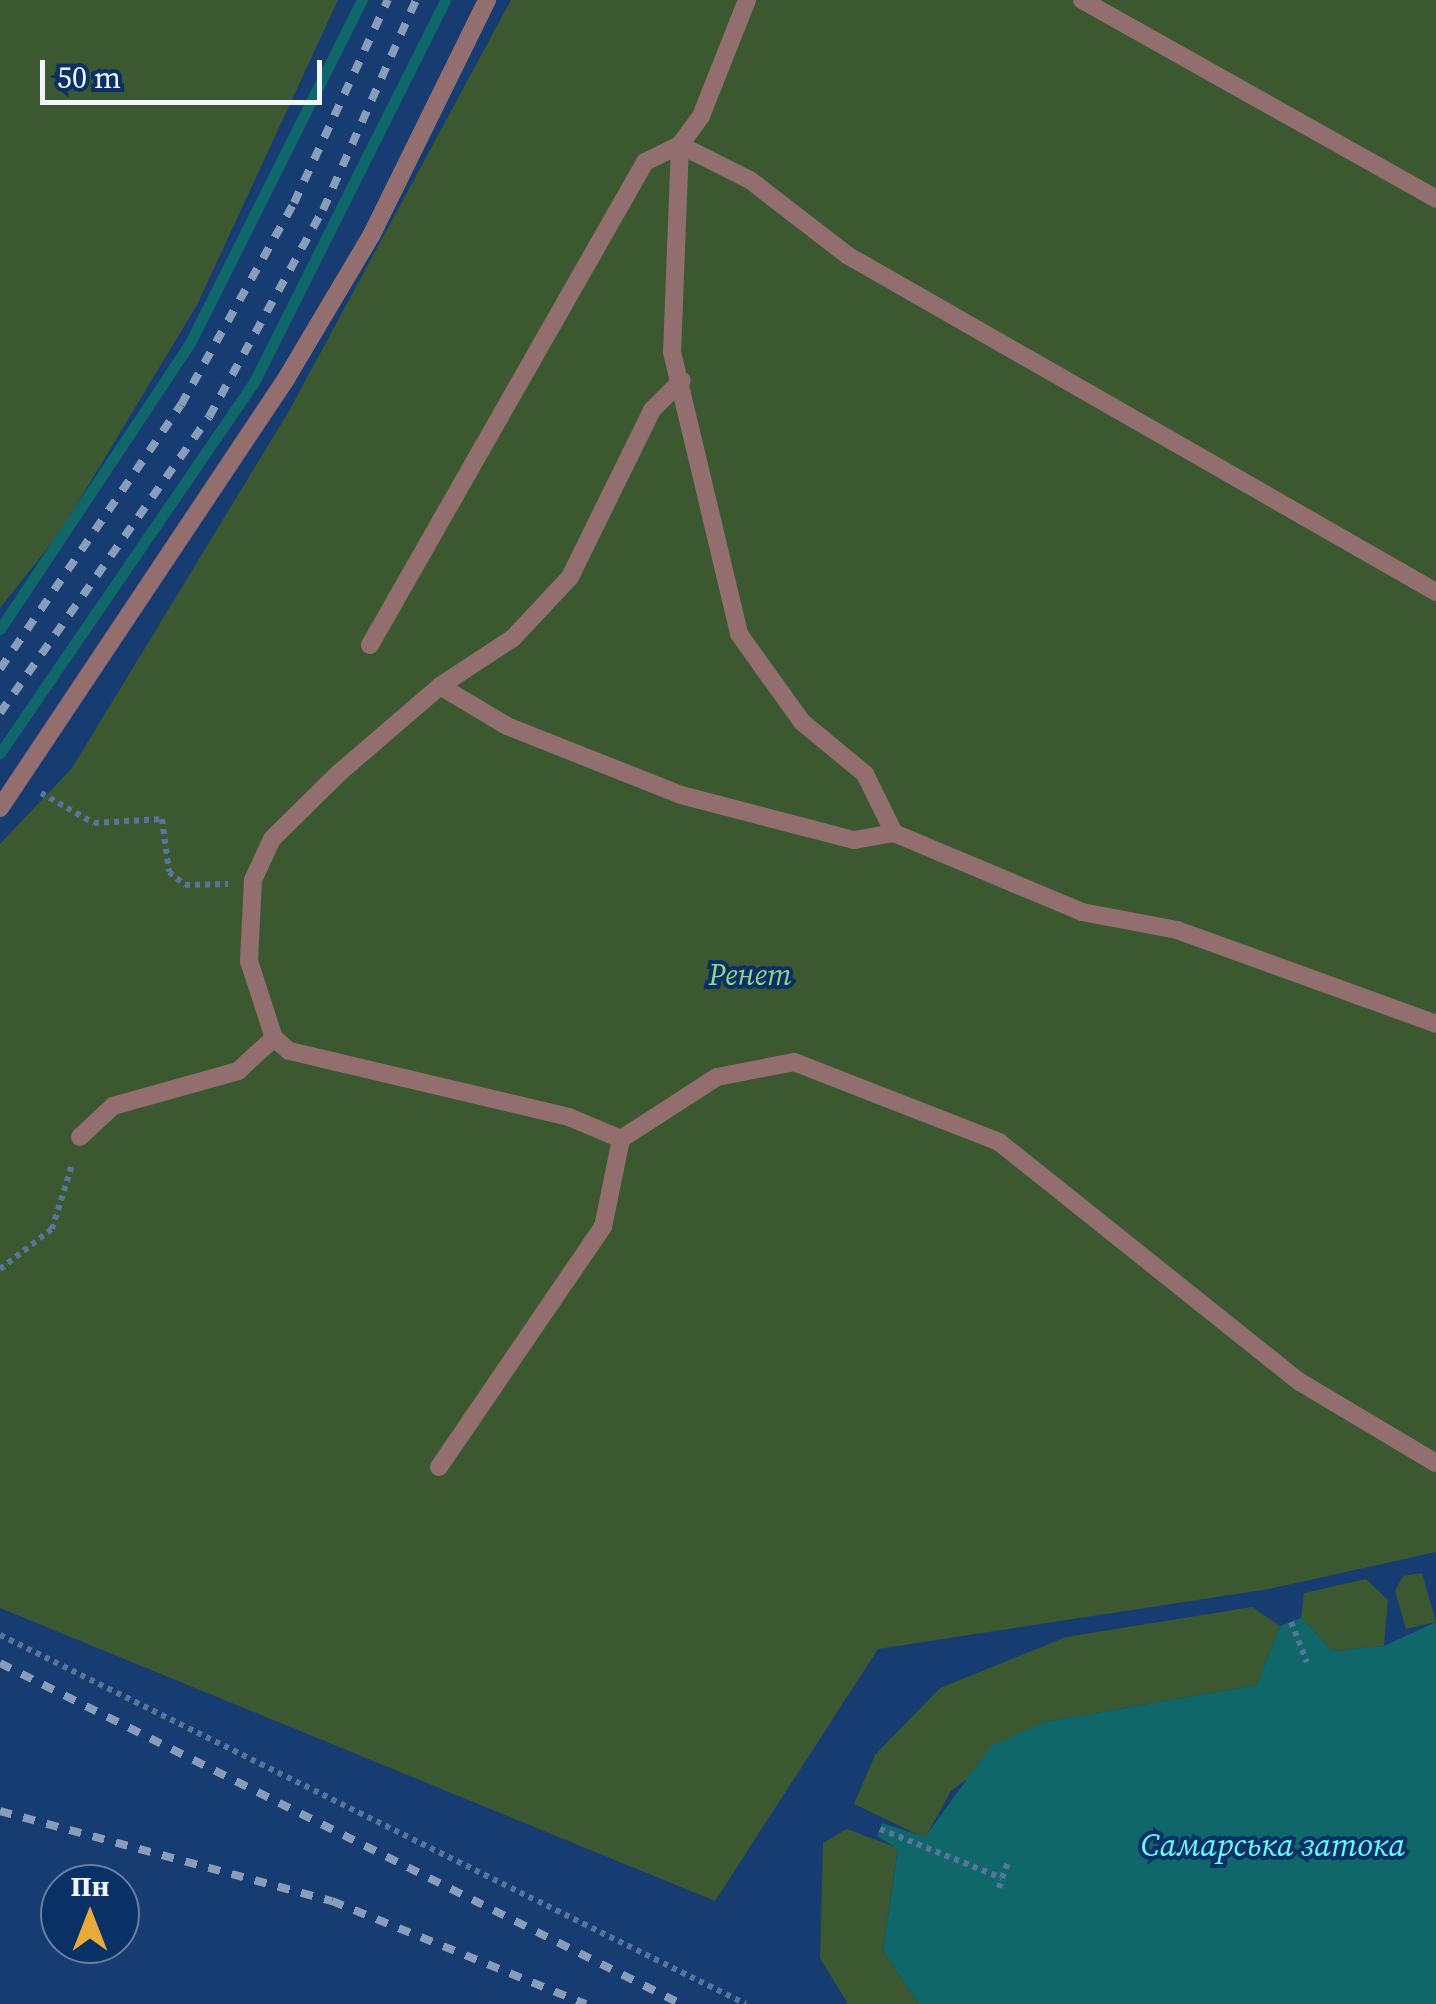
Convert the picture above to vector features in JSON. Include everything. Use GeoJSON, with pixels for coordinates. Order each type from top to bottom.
{"type":"FeatureCollection","features":[{"type":"Feature","properties":{"kind":"lane"},"geometry":{"type":"LineString","coordinates":[[0,808],[286,379],[371,236],[486,0]]}},
{"type":"Feature","properties":{"kind":"lane"},"geometry":{"type":"LineString","coordinates":[[370,646],[645,162],[680,145],[701,116],[748,0]]}},
{"type":"Feature","properties":{"kind":"lane"},"geometry":{"type":"LineString","coordinates":[[1082,0],[1436,199]]}},
{"type":"Feature","properties":{"kind":"lane"},"geometry":{"type":"LineString","coordinates":[[680,145],[672,352],[682,380],[739,634],[802,722],[864,774],[894,833]]}},
{"type":"Feature","properties":{"kind":"lane"},"geometry":{"type":"LineString","coordinates":[[680,145],[750,180],[848,255],[1436,592]]}},
{"type":"Feature","properties":{"kind":"lane"},"geometry":{"type":"LineString","coordinates":[[621,1139],[569,1117],[288,1051],[274,1038],[249,961],[253,880],[272,839],[440,686],[514,638],[570,576],[652,410],[682,380]]}},
{"type":"Feature","properties":{"kind":"lane"},"geometry":{"type":"LineString","coordinates":[[440,686],[507,726],[681,794],[839,838],[894,833],[1082,912],[1177,930],[1436,1024]]}},
{"type":"Feature","properties":{"kind":"lane"},"geometry":{"type":"LineString","coordinates":[[80,1136],[113,1106],[238,1071],[274,1038]]}},
{"type":"Feature","properties":{"kind":"lane"},"geometry":{"type":"LineString","coordinates":[[438,1467],[604,1227],[621,1139],[751,1064],[794,1062],[834,1074],[999,1142],[1300,1382],[1436,1463]]}},
{"type":"Feature","properties":{"kind":"path"},"geometry":{"type":"LineString","coordinates":[[19,781],[94,823],[162,819],[169,872],[185,885],[253,880]]}},
{"type":"Feature","properties":{"kind":"path"},"geometry":{"type":"LineString","coordinates":[[0,1269],[52,1229],[80,1136]]}},
{"type":"Feature","properties":{"kind":"path"},"geometry":{"type":"LineString","coordinates":[[1291,1622],[1307,1662]]}},
{"type":"Feature","properties":{"kind":"path"},"geometry":{"type":"LineString","coordinates":[[0,1635],[746,2004]]}},
{"type":"Feature","properties":{"kind":"path"},"geometry":{"type":"LineString","coordinates":[[880,1830],[1002,1878]]}},
{"type":"Feature","properties":{"kind":"path"},"geometry":{"type":"LineString","coordinates":[[999,1888],[1009,1860]]}},
{"type":"Feature","properties":{"kind":"green space"},"geometry":{"type":"Polygon","coordinates":[[[0,0],[338,0],[197,305],[59,534],[0,608],[0,0]]]}},
{"type":"Feature","properties":{"kind":"green space","name":"Ренет"},"geometry":{"type":"Polygon","coordinates":[[[511,0],[1436,0],[1436,1552],[1269,1589],[878,1649],[715,1901],[0,1608],[0,844],[72,768],[289,411],[511,0]]]}},
{"type":"Feature","properties":{"kind":"green space"},"geometry":{"type":"Polygon","coordinates":[[[1422,1573],[1436,1622],[1406,1629],[1395,1591],[1403,1576],[1422,1573]]]}},
{"type":"Feature","properties":{"kind":"green space"},"geometry":{"type":"Polygon","coordinates":[[[1366,1579],[1388,1600],[1384,1646],[1333,1651],[1301,1618],[1304,1593],[1366,1579]]]}},
{"type":"Feature","properties":{"kind":"green space"},"geometry":{"type":"Polygon","coordinates":[[[1252,1607],[1280,1626],[1257,1685],[1044,1722],[951,1791],[925,1838],[854,1804],[875,1755],[940,1688],[1066,1637],[1252,1607]]]}},
{"type":"Feature","properties":{"kind":"green space"},"geometry":{"type":"Polygon","coordinates":[[[847,1829],[898,1848],[883,1951],[919,2004],[848,2004],[820,1958],[823,1843],[847,1829]]]}},
{"type":"Feature","properties":{"kind":"water","name":"Самарська затока"},"geometry":{"type":"Polygon","coordinates":[[[1301,1618],[1333,1651],[1384,1646],[1436,1622],[1436,2004],[919,2004],[883,1951],[898,1849],[877,1836],[882,1823],[925,1837],[991,1746],[1044,1722],[1257,1685],[1280,1626],[1301,1618]]]}},
{"type":"Feature","properties":{"kind":"waterway"},"geometry":{"type":"LineString","coordinates":[[0,629],[190,343],[362,0]]}},
{"type":"Feature","properties":{"kind":"waterway"},"geometry":{"type":"LineString","coordinates":[[0,753],[253,384],[445,0]]}},
{"type":"Feature","properties":{"kind":"railway"},"geometry":{"type":"LineString","coordinates":[[0,669],[181,405],[294,203],[388,0]]}},
{"type":"Feature","properties":{"kind":"railway"},"geometry":{"type":"LineString","coordinates":[[0,713],[209,417],[323,210],[416,0]]}},
{"type":"Feature","properties":{"kind":"railway"},"geometry":{"type":"LineString","coordinates":[[0,1663],[681,2004]]}},
{"type":"Feature","properties":{"kind":"railway"},"geometry":{"type":"LineString","coordinates":[[0,1811],[332,1901],[586,2004]]}}]}
